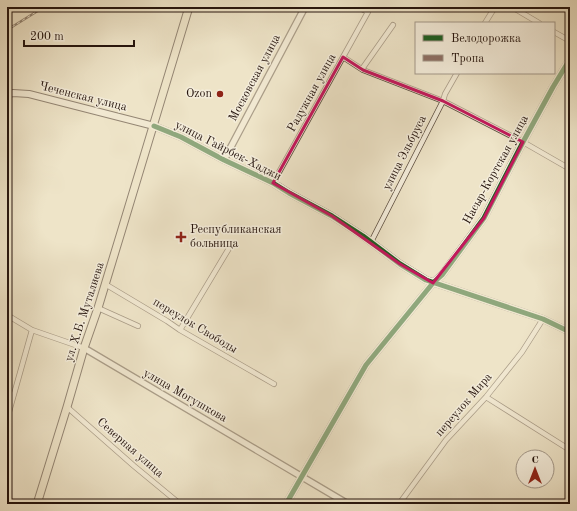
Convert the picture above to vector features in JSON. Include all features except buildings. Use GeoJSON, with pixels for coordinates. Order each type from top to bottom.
{"type":"FeatureCollection","features":[{"type":"Feature","properties":{"kind":"main road","name":"ул. Х.Б. Муталиева"},"geometry":{"type":"LineString","coordinates":[[37,504],[84,348],[98,308],[154,126],[189,7]]}},
{"type":"Feature","properties":{"kind":"main road","name":"Чеченская улица"},"geometry":{"type":"LineString","coordinates":[[7,94],[29,94],[154,126]]}},
{"type":"Feature","properties":{"kind":"street","name":"Московская улица"},"geometry":{"type":"LineString","coordinates":[[224,160],[306,7]]}},
{"type":"Feature","properties":{"kind":"street","name":"Радужная улица"},"geometry":{"type":"LineString","coordinates":[[273,183],[368,12],[358,7]]}},
{"type":"Feature","properties":{"kind":"street"},"geometry":{"type":"LineString","coordinates":[[486,22],[495,7]]}},
{"type":"Feature","properties":{"kind":"street"},"geometry":{"type":"LineString","coordinates":[[512,7],[537,22]]}},
{"type":"Feature","properties":{"kind":"street"},"geometry":{"type":"LineString","coordinates":[[362,69],[393,25]]}},
{"type":"Feature","properties":{"kind":"street"},"geometry":{"type":"LineString","coordinates":[[555,33],[570,41]]}},
{"type":"Feature","properties":{"kind":"street"},"geometry":{"type":"LineString","coordinates":[[343,57],[362,69],[443,100],[523,142],[570,169]]}},
{"type":"Feature","properties":{"kind":"street","name":"Насыр-Кортская улица"},"geometry":{"type":"LineString","coordinates":[[286,504],[366,365],[433,283],[442,275],[484,218],[523,142],[570,59]]}},
{"type":"Feature","properties":{"kind":"street","name":"улица Эльбруса"},"geometry":{"type":"LineString","coordinates":[[371,242],[456,74]]}},
{"type":"Feature","properties":{"kind":"street","name":"улица Гайрбек-Хаджи"},"geometry":{"type":"LineString","coordinates":[[154,126],[181,137],[224,160],[273,183],[288,194],[332,216],[371,242],[400,264],[426,280],[543,319],[570,332]]}},
{"type":"Feature","properties":{"kind":"street"},"geometry":{"type":"LineString","coordinates":[[180,330],[231,245]]}},
{"type":"Feature","properties":{"kind":"street","name":"переулок Свободы"},"geometry":{"type":"LineString","coordinates":[[105,284],[180,330],[274,384]]}},
{"type":"Feature","properties":{"kind":"street"},"geometry":{"type":"LineString","coordinates":[[98,308],[138,326]]}},
{"type":"Feature","properties":{"kind":"street","name":"улица Могушкова"},"geometry":{"type":"LineString","coordinates":[[7,315],[32,330],[84,348],[348,504]]}},
{"type":"Feature","properties":{"kind":"street","name":"переулок Мира"},"geometry":{"type":"LineString","coordinates":[[399,504],[446,440],[486,397],[522,352],[543,319]]}},
{"type":"Feature","properties":{"kind":"street"},"geometry":{"type":"LineString","coordinates":[[7,418],[32,330]]}},
{"type":"Feature","properties":{"kind":"street"},"geometry":{"type":"LineString","coordinates":[[486,397],[570,450]]}},
{"type":"Feature","properties":{"kind":"street"},"geometry":{"type":"LineString","coordinates":[[7,403],[10,410]]}},
{"type":"Feature","properties":{"kind":"street","name":"Северная улица"},"geometry":{"type":"LineString","coordinates":[[67,407],[180,504]]}},
{"type":"Feature","properties":{"kind":"highlighted area"},"geometry":{"type":"Polygon","coordinates":[[[343,57],[363,70],[443,101],[523,142],[484,218],[433,283],[400,264],[332,216],[273,183],[343,57]]]}},
{"type":"Feature","properties":{"kind":"railway"},"geometry":{"type":"LineString","coordinates":[[7,30],[44,7]]}},
{"type":"Feature","properties":{"kind":"marked path"},"geometry":{"type":"LineString","coordinates":[[358,7],[368,12]]}},
{"type":"Feature","properties":{"kind":"cycle path"},"geometry":{"type":"LineString","coordinates":[[286,504],[366,365],[433,283],[442,275],[484,218],[523,142],[570,59]]}},
{"type":"Feature","properties":{"kind":"cycle path"},"geometry":{"type":"LineString","coordinates":[[154,126],[181,137],[224,160],[273,183],[332,216],[363,236],[400,264],[426,280],[543,319],[570,332]]}},
{"type":"Feature","properties":{"kind":"place","name":"Ozon"},"geometry":{"type":"Point","coordinates":[220,94]}},
{"type":"Feature","properties":{"kind":"place","name":"Республиканская больница"},"geometry":{"type":"Point","coordinates":[181,237]}}]}
